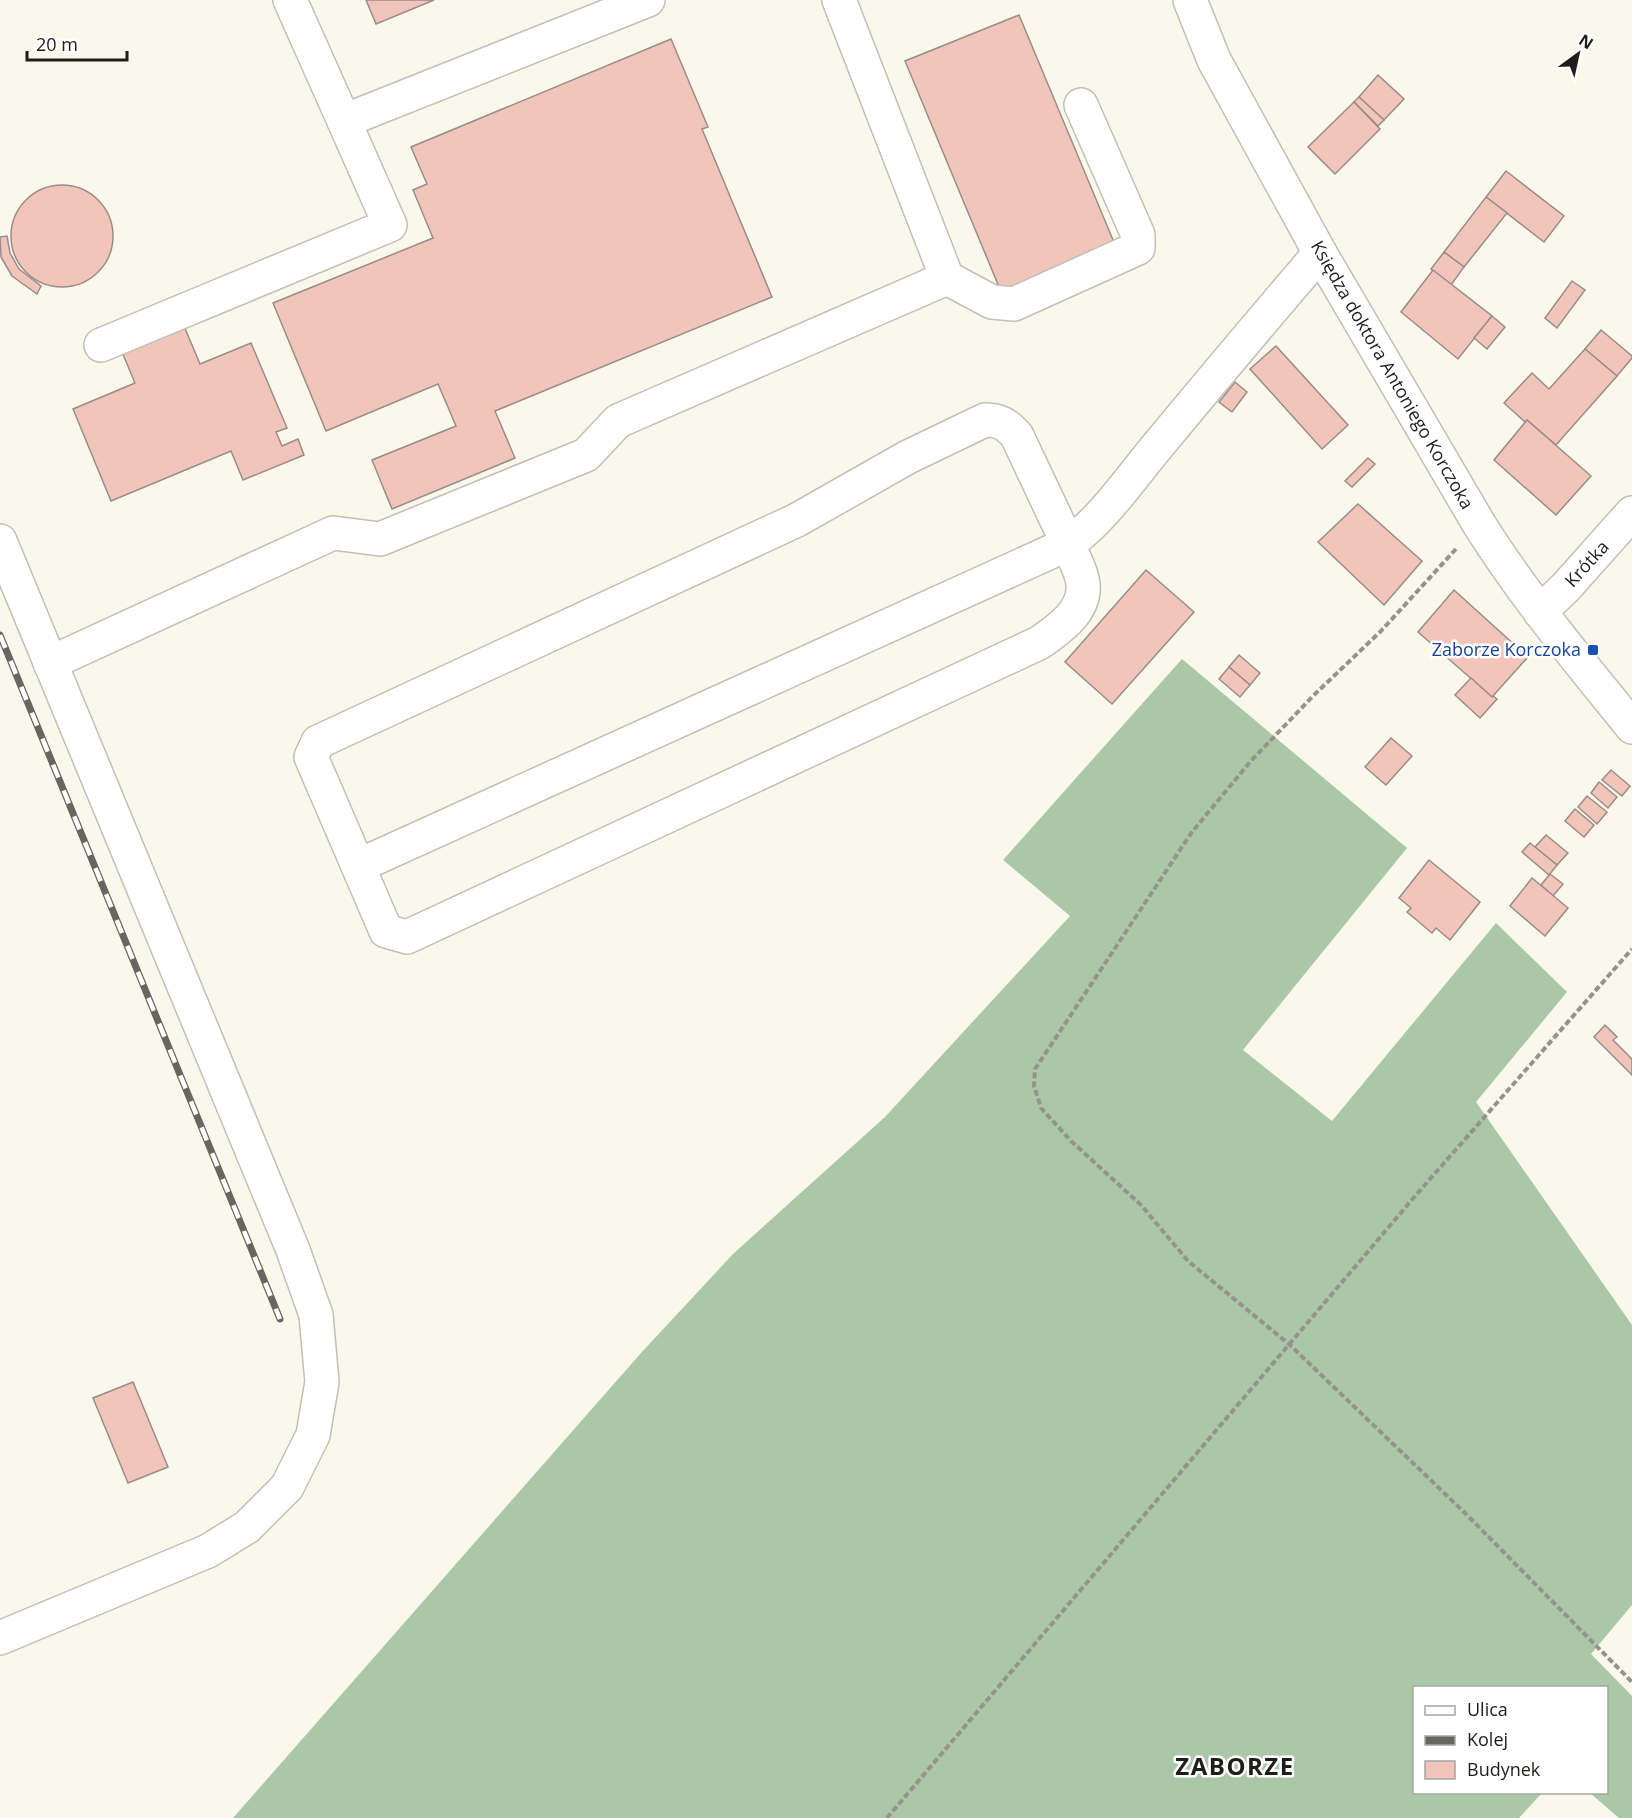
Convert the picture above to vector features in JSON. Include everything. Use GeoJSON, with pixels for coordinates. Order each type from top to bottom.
{"type":"FeatureCollection","features":[{"type":"Feature","properties":{"kind":"street"},"geometry":{"type":"LineString","coordinates":[[101,345],[390,225],[290,0]]}},
{"type":"Feature","properties":{"kind":"street"},"geometry":{"type":"LineString","coordinates":[[344,121],[648,0]]}},
{"type":"Feature","properties":{"kind":"street"},"geometry":{"type":"LineString","coordinates":[[839,0],[946,278],[992,302],[1014,304],[1138,248],[1138,235],[1081,105]]}},
{"type":"Feature","properties":{"kind":"street","name":"Księdza doktora Antoniego Korczoka"},"geometry":{"type":"LineString","coordinates":[[1190,0],[1214,60],[1320,254],[1479,524],[1505,566],[1632,728]]}},
{"type":"Feature","properties":{"kind":"street"},"geometry":{"type":"LineString","coordinates":[[358,866],[1068,544],[1081,535],[1111,502],[1250,334],[1320,254]]}},
{"type":"Feature","properties":{"kind":"street"},"geometry":{"type":"LineString","coordinates":[[50,663],[333,533],[380,539],[586,455],[618,421],[946,278]]}},
{"type":"Feature","properties":{"kind":"street"},"geometry":{"type":"LineString","coordinates":[[994,419],[1003,423],[1017,436],[1068,544],[1082,576],[1084,587],[1081,601],[1072,616],[1039,643],[407,938],[386,931],[311,757],[318,742],[797,520],[908,457],[985,420],[994,419]]}},
{"type":"Feature","properties":{"kind":"street","name":"Krótka"},"geometry":{"type":"LineString","coordinates":[[1540,612],[1566,587],[1632,513]]}},
{"type":"Feature","properties":{"kind":"street"},"geometry":{"type":"LineString","coordinates":[[0,541],[293,1250],[316,1315],[322,1382],[313,1435],[287,1487],[247,1527],[208,1551],[0,1638]]}},
{"type":"Feature","properties":{"kind":"path"},"geometry":{"type":"LineString","coordinates":[[1479,524],[1381,631],[1313,696],[1250,762],[1199,823],[1151,891],[1035,1069],[1034,1086],[1041,1108],[1071,1141],[1141,1205],[1188,1261],[1290,1345],[1465,1513],[1632,1682]]}},
{"type":"Feature","properties":{"kind":"path"},"geometry":{"type":"LineString","coordinates":[[887,1818],[1416,1195],[1632,949]]}},
{"type":"Feature","properties":{"kind":"green space"},"geometry":{"type":"Polygon","coordinates":[[[1182,659],[1407,848],[1243,1050],[1332,1121],[1496,923],[1567,992],[1476,1102],[1632,1325],[1632,1605],[1591,1654],[1632,1696],[1632,1818],[1619,1818],[1591,1794],[1608,1794],[1608,1686],[1413,1686],[1413,1794],[1541,1794],[1519,1818],[233,1818],[641,1353],[733,1254],[885,1117],[1070,916],[1003,860],[1182,659]]]}},
{"type":"Feature","properties":{"kind":"building"},"geometry":{"type":"Polygon","coordinates":[[[366,0],[434,0],[376,24],[366,0]]]}},
{"type":"Feature","properties":{"kind":"building"},"geometry":{"type":"Polygon","coordinates":[[[1019,15],[1116,247],[1002,294],[905,61],[1019,15]]]}},
{"type":"Feature","properties":{"kind":"building"},"geometry":{"type":"Polygon","coordinates":[[[671,39],[708,127],[702,129],[772,297],[495,411],[515,458],[392,509],[372,460],[456,426],[438,384],[326,431],[273,303],[433,238],[413,190],[427,184],[411,147],[671,39]]]}},
{"type":"Feature","properties":{"kind":"building"},"geometry":{"type":"Polygon","coordinates":[[[1378,75],[1404,99],[1384,120],[1359,97],[1378,75]]]}},
{"type":"Feature","properties":{"kind":"building"},"geometry":{"type":"Polygon","coordinates":[[[1359,97],[1384,120],[1378,126],[1354,102],[1359,97]]]}},
{"type":"Feature","properties":{"kind":"building"},"geometry":{"type":"Polygon","coordinates":[[[1354,102],[1380,129],[1335,174],[1308,147],[1354,102]]]}},
{"type":"Feature","properties":{"kind":"building"},"geometry":{"type":"Polygon","coordinates":[[[1506,171],[1564,216],[1544,242],[1486,197],[1506,171]]]}},
{"type":"Feature","properties":{"kind":"building"},"geometry":{"type":"Polygon","coordinates":[[[62,185],[81,189],[98,200],[109,217],[113,236],[109,255],[98,272],[81,283],[62,287],[43,283],[26,272],[15,255],[11,236],[15,217],[26,200],[43,189],[62,185]]]}},
{"type":"Feature","properties":{"kind":"building"},"geometry":{"type":"Polygon","coordinates":[[[1486,197],[1507,213],[1464,267],[1444,252],[1486,197]]]}},
{"type":"Feature","properties":{"kind":"building"},"geometry":{"type":"Polygon","coordinates":[[[7,236],[10,253],[19,269],[41,286],[37,294],[12,276],[1,257],[0,237],[7,236]]]}},
{"type":"Feature","properties":{"kind":"building"},"geometry":{"type":"Polygon","coordinates":[[[1444,252],[1464,267],[1451,285],[1431,269],[1444,252]]]}},
{"type":"Feature","properties":{"kind":"building"},"geometry":{"type":"Polygon","coordinates":[[[1433,270],[1492,316],[1458,359],[1401,312],[1433,270]]]}},
{"type":"Feature","properties":{"kind":"building"},"geometry":{"type":"Polygon","coordinates":[[[1572,281],[1585,290],[1557,328],[1545,318],[1572,281]]]}},
{"type":"Feature","properties":{"kind":"building"},"geometry":{"type":"Polygon","coordinates":[[[1492,316],[1505,327],[1487,349],[1474,338],[1492,316]]]}},
{"type":"Feature","properties":{"kind":"building"},"geometry":{"type":"Polygon","coordinates":[[[184,326],[200,364],[251,343],[287,428],[276,432],[282,446],[298,439],[304,455],[243,480],[231,451],[111,501],[73,409],[135,383],[122,352],[184,326]]]}},
{"type":"Feature","properties":{"kind":"building"},"geometry":{"type":"Polygon","coordinates":[[[1601,330],[1632,356],[1617,376],[1585,349],[1601,330]]]}},
{"type":"Feature","properties":{"kind":"building"},"geometry":{"type":"Polygon","coordinates":[[[1276,346],[1348,425],[1322,449],[1250,369],[1276,346]]]}},
{"type":"Feature","properties":{"kind":"building"},"geometry":{"type":"Polygon","coordinates":[[[1585,349],[1617,376],[1556,445],[1504,403],[1532,373],[1549,389],[1585,349]]]}},
{"type":"Feature","properties":{"kind":"building"},"geometry":{"type":"Polygon","coordinates":[[[1235,382],[1247,392],[1232,412],[1219,402],[1235,382]]]}},
{"type":"Feature","properties":{"kind":"building"},"geometry":{"type":"Polygon","coordinates":[[[1527,420],[1591,476],[1556,515],[1494,460],[1527,420]]]}},
{"type":"Feature","properties":{"kind":"building"},"geometry":{"type":"Polygon","coordinates":[[[1368,458],[1375,464],[1352,487],[1345,481],[1368,458]]]}},
{"type":"Feature","properties":{"kind":"building"},"geometry":{"type":"Polygon","coordinates":[[[1358,504],[1422,561],[1384,605],[1318,542],[1358,504]]]}},
{"type":"Feature","properties":{"kind":"building"},"geometry":{"type":"Polygon","coordinates":[[[1146,570],[1194,612],[1112,704],[1065,662],[1146,570]]]}},
{"type":"Feature","properties":{"kind":"building"},"geometry":{"type":"Polygon","coordinates":[[[1454,590],[1528,657],[1492,697],[1418,632],[1454,590]]]}},
{"type":"Feature","properties":{"kind":"building"},"geometry":{"type":"Polygon","coordinates":[[[1239,655],[1260,673],[1250,685],[1229,667],[1239,655]]]}},
{"type":"Feature","properties":{"kind":"building"},"geometry":{"type":"Polygon","coordinates":[[[1229,667],[1250,685],[1240,697],[1219,679],[1229,667]]]}},
{"type":"Feature","properties":{"kind":"building"},"geometry":{"type":"Polygon","coordinates":[[[1471,678],[1497,699],[1480,718],[1455,695],[1471,678]]]}},
{"type":"Feature","properties":{"kind":"building"},"geometry":{"type":"Polygon","coordinates":[[[1391,738],[1412,756],[1386,785],[1365,767],[1391,738]]]}},
{"type":"Feature","properties":{"kind":"building"},"geometry":{"type":"Polygon","coordinates":[[[1611,770],[1630,786],[1622,796],[1602,780],[1611,770]]]}},
{"type":"Feature","properties":{"kind":"building"},"geometry":{"type":"Polygon","coordinates":[[[1599,782],[1617,797],[1608,808],[1591,793],[1599,782]]]}},
{"type":"Feature","properties":{"kind":"building"},"geometry":{"type":"Polygon","coordinates":[[[1587,796],[1607,812],[1597,824],[1578,807],[1587,796]]]}},
{"type":"Feature","properties":{"kind":"building"},"geometry":{"type":"Polygon","coordinates":[[[1575,809],[1594,825],[1584,837],[1565,821],[1575,809]]]}},
{"type":"Feature","properties":{"kind":"building"},"geometry":{"type":"Polygon","coordinates":[[[1546,835],[1568,853],[1557,865],[1535,847],[1546,835]]]}},
{"type":"Feature","properties":{"kind":"building"},"geometry":{"type":"Polygon","coordinates":[[[1530,843],[1557,865],[1549,875],[1522,852],[1530,843]]]}},
{"type":"Feature","properties":{"kind":"building"},"geometry":{"type":"Polygon","coordinates":[[[1429,860],[1480,902],[1450,940],[1436,928],[1432,933],[1407,912],[1411,908],[1399,898],[1429,860]]]}},
{"type":"Feature","properties":{"kind":"building"},"geometry":{"type":"Polygon","coordinates":[[[1550,874],[1563,884],[1553,896],[1541,885],[1550,874]]]}},
{"type":"Feature","properties":{"kind":"building"},"geometry":{"type":"Polygon","coordinates":[[[1532,878],[1568,908],[1545,936],[1510,906],[1532,878]]]}},
{"type":"Feature","properties":{"kind":"building"},"geometry":{"type":"Polygon","coordinates":[[[1605,1025],[1617,1037],[1613,1040],[1632,1059],[1632,1075],[1594,1037],[1605,1025]]]}},
{"type":"Feature","properties":{"kind":"building"},"geometry":{"type":"Polygon","coordinates":[[[133,1382],[168,1467],[128,1483],[93,1398],[133,1382]]]}},
{"type":"Feature","properties":{"kind":"railway"},"geometry":{"type":"LineString","coordinates":[[0,635],[280,1319]]}},
{"type":"Feature","properties":{"kind":"place","name":"Zaborze Korczoka"},"geometry":{"type":"Point","coordinates":[1593,650]}},
{"type":"Feature","properties":{"kind":"district","name":"ZABORZE"},"geometry":{"type":"Point","coordinates":[1235,1767]}}]}
